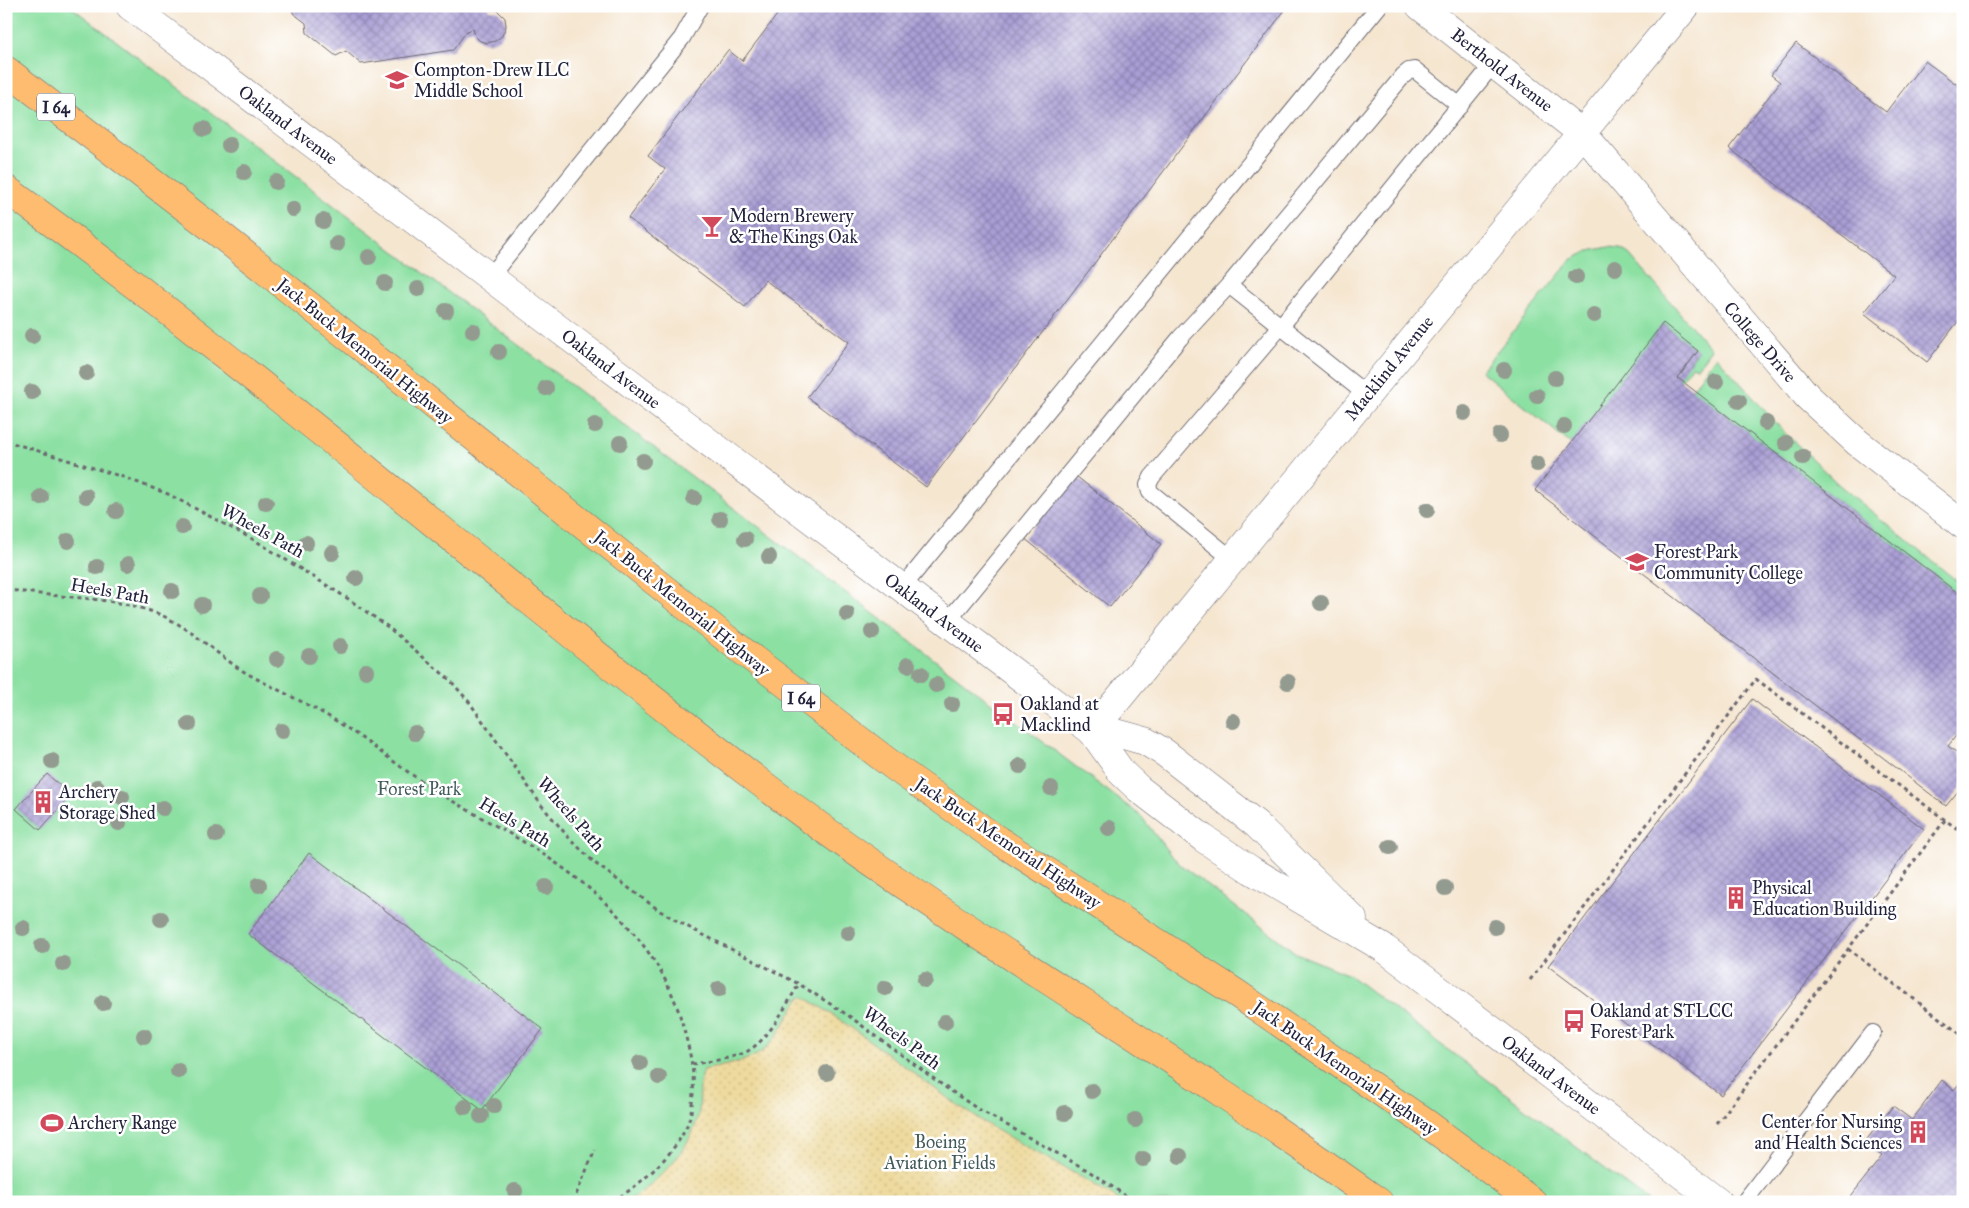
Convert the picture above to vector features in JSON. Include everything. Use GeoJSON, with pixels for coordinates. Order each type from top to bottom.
{"type":"FeatureCollection","features":[{"type":"Feature","properties":{"kind":"highway","name":"Jack Buck Memorial Highway"},"geometry":{"type":"LineString","coordinates":[[6,70],[217,232],[727,639],[896,768],[998,840],[1284,1025],[1426,1123],[1533,1202]]}},
{"type":"Feature","properties":{"kind":"highway"},"geometry":{"type":"LineString","coordinates":[[6,189],[135,285],[230,359],[635,684],[763,784],[863,856],[1014,958],[1223,1094],[1378,1202]]}},
{"type":"Feature","properties":{"kind":"street","name":"Oakland Avenue"},"geometry":{"type":"LineString","coordinates":[[130,6],[1092,731],[1122,773],[1139,790],[1203,838],[1251,870],[1385,949],[1718,1202]]}},
{"type":"Feature","properties":{"kind":"street","name":"Berthold Avenue"},"geometry":{"type":"LineString","coordinates":[[1420,6],[1582,134]]}},
{"type":"Feature","properties":{"kind":"street","name":"Macklind Avenue"},"geometry":{"type":"LineString","coordinates":[[1092,731],[1686,6]]}},
{"type":"Feature","properties":{"kind":"street","name":"College Drive"},"geometry":{"type":"LineString","coordinates":[[1582,134],[1808,398],[1857,442],[1963,525]]}},
{"type":"Feature","properties":{"kind":"street","name":"Oakland Avenue"},"geometry":{"type":"LineString","coordinates":[[1092,731],[1120,734],[1145,741],[1165,753],[1256,824],[1385,949]]}},
{"type":"Feature","properties":{"kind":"lane"},"geometry":{"type":"LineString","coordinates":[[490,278],[682,38],[700,6]]}},
{"type":"Feature","properties":{"kind":"lane"},"geometry":{"type":"LineString","coordinates":[[902,588],[1379,6]]}},
{"type":"Feature","properties":{"kind":"lane"},"geometry":{"type":"LineString","coordinates":[[1232,559],[1150,492],[1148,485],[1152,477],[1281,326],[1494,63]]}},
{"type":"Feature","properties":{"kind":"lane"},"geometry":{"type":"LineString","coordinates":[[947,622],[1180,338],[1230,285],[1403,76],[1409,71],[1415,70],[1460,106]]}},
{"type":"Feature","properties":{"kind":"lane"},"geometry":{"type":"LineString","coordinates":[[1230,285],[1367,395]]}},
{"type":"Feature","properties":{"kind":"lane"},"geometry":{"type":"LineString","coordinates":[[1744,1202],[1873,1033]]}},
{"type":"Feature","properties":{"kind":"path","name":"Wheels Path"},"geometry":{"type":"LineString","coordinates":[[6,441],[114,474],[168,494],[256,541],[347,598],[388,627],[450,680],[470,703],[542,806],[570,839],[596,864],[660,911],[799,984],[848,1016],[978,1109],[1086,1170],[1135,1202]]}},
{"type":"Feature","properties":{"kind":"path","name":"Heels Path"},"geometry":{"type":"LineString","coordinates":[[6,589],[114,602],[158,614],[178,625],[245,672],[293,696],[341,724],[415,777],[534,848],[567,870],[619,916],[660,970],[672,992],[692,1064],[694,1082],[689,1120],[680,1138],[650,1173],[634,1187],[611,1202]]}},
{"type":"Feature","properties":{"kind":"path"},"geometry":{"type":"LineString","coordinates":[[1530,980],[1756,679],[1956,828],[1963,819]]}},
{"type":"Feature","properties":{"kind":"path"},"geometry":{"type":"LineString","coordinates":[[1717,1124],[1945,820]]}},
{"type":"Feature","properties":{"kind":"path"},"geometry":{"type":"LineString","coordinates":[[1848,949],[1963,1036]]}},
{"type":"Feature","properties":{"kind":"path"},"geometry":{"type":"LineString","coordinates":[[692,1064],[747,1052],[766,1035],[799,984]]}},
{"type":"Feature","properties":{"kind":"path"},"geometry":{"type":"LineString","coordinates":[[572,1202],[595,1150]]}},
{"type":"Feature","properties":{"kind":"green space","name":"Forest Park"},"geometry":{"type":"Polygon","coordinates":[[[6,6],[70,6],[1141,816],[1169,853],[1182,866],[1296,953],[1349,975],[1649,1202],[6,1202],[6,6]]]}},
{"type":"Feature","properties":{"kind":"green space"},"geometry":{"type":"Polygon","coordinates":[[[1609,247],[1619,248],[1629,254],[1711,349],[1697,368],[1692,366],[1681,380],[1678,378],[1698,351],[1663,324],[1571,444],[1481,371],[1571,260],[1589,251],[1609,247]]]}},
{"type":"Feature","properties":{"kind":"green space"},"geometry":{"type":"Polygon","coordinates":[[[1716,356],[1784,432],[1838,484],[1963,586],[1963,597],[1692,389],[1716,356]]]}},
{"type":"Feature","properties":{"kind":"sand"},"geometry":{"type":"Polygon","coordinates":[[[803,996],[848,1025],[977,1118],[1122,1202],[627,1202],[662,1174],[689,1139],[699,1112],[703,1070],[740,1062],[760,1053],[772,1042],[799,999],[803,996]]]}},
{"type":"Feature","properties":{"kind":"building","name":"Compton-Drew ILC Middle School"},"geometry":{"type":"Polygon","coordinates":[[[292,6],[489,6],[489,10],[497,10],[505,18],[506,26],[502,36],[495,41],[487,43],[480,41],[475,36],[473,29],[467,31],[453,50],[361,64],[346,51],[336,56],[307,33],[306,23],[293,13],[292,6]]]}},
{"type":"Feature","properties":{"kind":"building"},"geometry":{"type":"Polygon","coordinates":[[[774,6],[1288,6],[926,487],[807,397],[849,342],[765,280],[745,307],[628,218],[665,169],[648,156],[728,50],[742,61],[780,11],[774,6]]]}},
{"type":"Feature","properties":{"kind":"building"},"geometry":{"type":"Polygon","coordinates":[[[1796,43],[1886,112],[1925,61],[1963,89],[1963,315],[1927,362],[1864,313],[1894,275],[1729,148],[1780,82],[1771,75],[1796,43]]]}},
{"type":"Feature","properties":{"kind":"building"},"geometry":{"type":"Polygon","coordinates":[[[1663,323],[1698,351],[1678,378],[1963,597],[1963,727],[1948,746],[1963,757],[1963,785],[1946,806],[1535,490],[1663,323]]]}},
{"type":"Feature","properties":{"kind":"building"},"geometry":{"type":"Polygon","coordinates":[[[1076,476],[1161,544],[1110,607],[1024,538],[1076,476]]]}},
{"type":"Feature","properties":{"kind":"building","name":"Physical Education Building"},"geometry":{"type":"Polygon","coordinates":[[[1752,699],[1924,829],[1721,1095],[1548,966],[1752,699]]]}},
{"type":"Feature","properties":{"kind":"building","name":"Archery Storage Shed"},"geometry":{"type":"Polygon","coordinates":[[[47,774],[71,795],[40,830],[16,809],[47,774]]]}},
{"type":"Feature","properties":{"kind":"building"},"geometry":{"type":"Polygon","coordinates":[[[309,853],[543,1029],[482,1110],[248,934],[309,853]]]}},
{"type":"Feature","properties":{"kind":"building","name":"Center for Nursing and Health Sciences"},"geometry":{"type":"Polygon","coordinates":[[[1963,1079],[1963,1202],[1859,1202],[1851,1196],[1882,1156],[1864,1143],[1893,1106],[1912,1120],[1942,1080],[1954,1090],[1963,1079]]]}},
{"type":"Feature","properties":{"kind":"place","name":"Compton-Drew ILC Middle School"},"geometry":{"type":"Point","coordinates":[397,80]}},
{"type":"Feature","properties":{"kind":"place","name":"Modern Brewery & The Kings Oak"},"geometry":{"type":"Point","coordinates":[712,226]}},
{"type":"Feature","properties":{"kind":"place","name":"Forest Park Community College"},"geometry":{"type":"Point","coordinates":[1637,562]}},
{"type":"Feature","properties":{"kind":"place","name":"Oakland at Macklind"},"geometry":{"type":"Point","coordinates":[1003,714]}},
{"type":"Feature","properties":{"kind":"place","name":"Archery Storage Shed"},"geometry":{"type":"Point","coordinates":[43,802]}},
{"type":"Feature","properties":{"kind":"place","name":"Physical Education Building"},"geometry":{"type":"Point","coordinates":[1736,898]}},
{"type":"Feature","properties":{"kind":"place","name":"Oakland at STLCC Forest Park"},"geometry":{"type":"Point","coordinates":[1574,1021]}},
{"type":"Feature","properties":{"kind":"place","name":"Archery Range"},"geometry":{"type":"Point","coordinates":[52,1123]}},
{"type":"Feature","properties":{"kind":"place","name":"Center for Nursing and Health Sciences"},"geometry":{"type":"Point","coordinates":[1918,1132]}},
{"type":"Feature","properties":{"kind":"park label","name":"Boeing Aviation Fields"},"geometry":{"type":"Point","coordinates":[940,1152]}}]}
